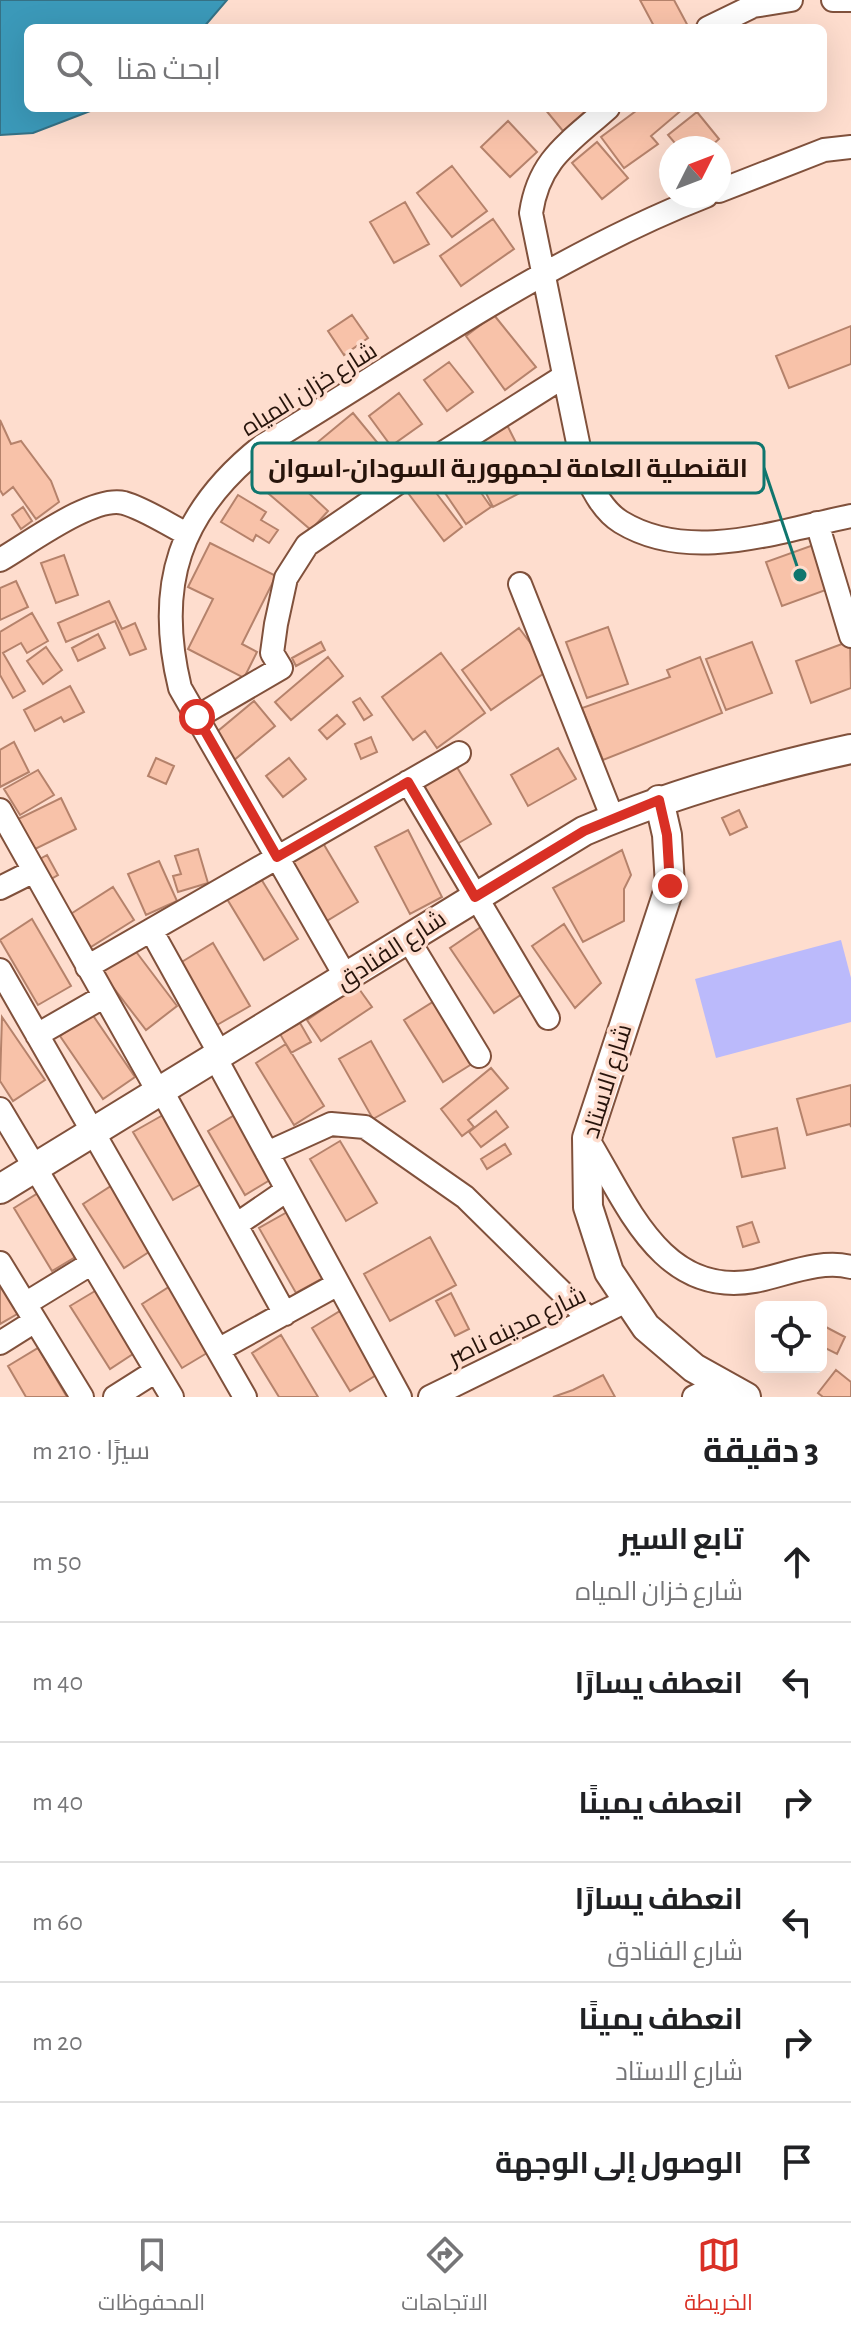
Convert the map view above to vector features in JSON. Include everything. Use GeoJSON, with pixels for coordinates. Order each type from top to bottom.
{"type":"FeatureCollection","features":[{"type":"Feature","properties":{"kind":"street"},"geometry":{"type":"LineString","coordinates":[[716,24],[753,6],[791,0]]}},
{"type":"Feature","properties":{"kind":"street"},"geometry":{"type":"LineString","coordinates":[[833,0],[851,0]]}},
{"type":"Feature","properties":{"kind":"street"},"geometry":{"type":"LineString","coordinates":[[603,112],[547,162],[535,185],[531,213],[584,472],[597,498],[620,521],[675,542],[735,541],[851,516]]}},
{"type":"Feature","properties":{"kind":"street"},"geometry":{"type":"LineString","coordinates":[[731,186],[824,150],[851,147]]}},
{"type":"Feature","properties":{"kind":"street","name":"شارع خزان المياه"},"geometry":{"type":"LineString","coordinates":[[347,979],[180,688],[171,650],[169,623],[174,571],[187,534],[206,500],[231,470],[262,446],[542,277],[654,216],[675,208]]}},
{"type":"Feature","properties":{"kind":"street"},"geometry":{"type":"LineString","coordinates":[[197,717],[281,668],[272,653],[276,624],[286,578],[307,545],[387,489],[563,377]]}},
{"type":"Feature","properties":{"kind":"street"},"geometry":{"type":"LineString","coordinates":[[0,560],[90,508],[109,502],[124,503],[187,534]]}},
{"type":"Feature","properties":{"kind":"street"},"geometry":{"type":"LineString","coordinates":[[817,523],[851,636]]}},
{"type":"Feature","properties":{"kind":"street"},"geometry":{"type":"LineString","coordinates":[[520,584],[613,819]]}},
{"type":"Feature","properties":{"kind":"street","name":"شارع الفنادق"},"geometry":{"type":"LineString","coordinates":[[0,1189],[584,831],[659,800],[771,766],[851,749]]}},
{"type":"Feature","properties":{"kind":"street"},"geometry":{"type":"LineString","coordinates":[[87,967],[459,753]]}},
{"type":"Feature","properties":{"kind":"street"},"geometry":{"type":"LineString","coordinates":[[408,782],[548,1018]]}},
{"type":"Feature","properties":{"kind":"street","name":"شارع الاستاد"},"geometry":{"type":"LineString","coordinates":[[659,800],[667,835],[670,886],[587,1138],[588,1207],[596,1240],[626,1301],[668,1349],[734,1390]]}},
{"type":"Feature","properties":{"kind":"street"},"geometry":{"type":"LineString","coordinates":[[0,810],[32,872],[161,1092],[285,1314]]}},
{"type":"Feature","properties":{"kind":"street"},"geometry":{"type":"LineString","coordinates":[[0,888],[32,872]]}},
{"type":"Feature","properties":{"kind":"street"},"geometry":{"type":"LineString","coordinates":[[151,930],[267,1153],[400,1397]]}},
{"type":"Feature","properties":{"kind":"street"},"geometry":{"type":"LineString","coordinates":[[408,939],[479,1056]]}},
{"type":"Feature","properties":{"kind":"street"},"geometry":{"type":"LineString","coordinates":[[0,970],[8,1003],[37,1035],[245,1397]]}},
{"type":"Feature","properties":{"kind":"street"},"geometry":{"type":"LineString","coordinates":[[37,1035],[103,997]]}},
{"type":"Feature","properties":{"kind":"street"},"geometry":{"type":"LineString","coordinates":[[0,1109],[172,1397]]}},
{"type":"Feature","properties":{"kind":"street"},"geometry":{"type":"LineString","coordinates":[[267,1153],[331,1124],[365,1127],[465,1197],[589,1319]]}},
{"type":"Feature","properties":{"kind":"street"},"geometry":{"type":"LineString","coordinates":[[587,1138],[655,1250],[680,1269],[712,1279],[752,1282],[799,1270],[841,1264],[851,1267]]}},
{"type":"Feature","properties":{"kind":"street"},"geometry":{"type":"LineString","coordinates":[[236,1225],[287,1190]]}},
{"type":"Feature","properties":{"kind":"street"},"geometry":{"type":"LineString","coordinates":[[0,1263],[82,1397]]}},
{"type":"Feature","properties":{"kind":"street"},"geometry":{"type":"LineString","coordinates":[[0,1343],[30,1312],[92,1263]]}},
{"type":"Feature","properties":{"kind":"street"},"geometry":{"type":"LineString","coordinates":[[218,1350],[338,1284]]}},
{"type":"Feature","properties":{"kind":"street","name":"شارع مدينه ناصر"},"geometry":{"type":"LineString","coordinates":[[430,1397],[626,1301]]}},
{"type":"Feature","properties":{"kind":"street"},"geometry":{"type":"LineString","coordinates":[[115,1397],[156,1371]]}},
{"type":"Feature","properties":{"kind":"street"},"geometry":{"type":"LineString","coordinates":[[694,1397],[734,1390]]}},
{"type":"Feature","properties":{"kind":"shaded area"},"geometry":{"type":"Polygon","coordinates":[[[0,0],[227,0],[206,24],[24,24],[24,112],[88,112],[33,133],[0,135],[0,0]]]}},
{"type":"Feature","properties":{"kind":"shaded area"},"geometry":{"type":"Polygon","coordinates":[[[841,940],[851,978],[851,1022],[716,1058],[695,979],[841,940]]]}},
{"type":"Feature","properties":{"kind":"building"},"geometry":{"type":"Polygon","coordinates":[[[640,0],[674,0],[687,24],[653,24],[640,0]]]}},
{"type":"Feature","properties":{"kind":"building"},"geometry":{"type":"Polygon","coordinates":[[[547,112],[584,112],[563,131],[547,112]]]}},
{"type":"Feature","properties":{"kind":"building"},"geometry":{"type":"Polygon","coordinates":[[[635,112],[679,112],[651,136],[658,144],[624,168],[601,137],[635,112]]]}},
{"type":"Feature","properties":{"kind":"building"},"geometry":{"type":"Polygon","coordinates":[[[697,112],[717,136],[669,136],[697,112]]]}},
{"type":"Feature","properties":{"kind":"building"},"geometry":{"type":"Polygon","coordinates":[[[508,121],[537,152],[510,177],[481,147],[508,121]]]}},
{"type":"Feature","properties":{"kind":"building"},"geometry":{"type":"Polygon","coordinates":[[[597,142],[628,178],[602,199],[572,163],[597,142]]]}},
{"type":"Feature","properties":{"kind":"building"},"geometry":{"type":"Polygon","coordinates":[[[452,166],[487,211],[452,237],[417,193],[452,166]]]}},
{"type":"Feature","properties":{"kind":"building"},"geometry":{"type":"Polygon","coordinates":[[[405,202],[429,244],[394,263],[370,222],[405,202]]]}},
{"type":"Feature","properties":{"kind":"building"},"geometry":{"type":"Polygon","coordinates":[[[493,219],[514,249],[461,286],[440,256],[493,219]]]}},
{"type":"Feature","properties":{"kind":"building"},"geometry":{"type":"Polygon","coordinates":[[[352,315],[368,338],[344,355],[328,331],[352,315]]]}},
{"type":"Feature","properties":{"kind":"building"},"geometry":{"type":"Polygon","coordinates":[[[494,315],[536,367],[505,390],[466,336],[494,315]]]}},
{"type":"Feature","properties":{"kind":"building"},"geometry":{"type":"Polygon","coordinates":[[[851,326],[851,364],[789,388],[776,356],[851,326]]]}},
{"type":"Feature","properties":{"kind":"building"},"geometry":{"type":"Polygon","coordinates":[[[449,362],[473,392],[447,411],[424,380],[449,362]]]}},
{"type":"Feature","properties":{"kind":"building"},"geometry":{"type":"Polygon","coordinates":[[[399,393],[422,424],[391,446],[369,416],[399,393]]]}},
{"type":"Feature","properties":{"kind":"building"},"geometry":{"type":"Polygon","coordinates":[[[353,413],[386,453],[374,463],[366,453],[348,468],[353,474],[343,481],[313,446],[353,413]]]}},
{"type":"Feature","properties":{"kind":"building"},"geometry":{"type":"Polygon","coordinates":[[[0,420],[11,444],[21,441],[51,481],[59,502],[36,519],[13,487],[3,495],[0,490],[0,420]]]}},
{"type":"Feature","properties":{"kind":"building"},"geometry":{"type":"Polygon","coordinates":[[[507,425],[537,484],[493,507],[463,448],[507,425]]]}},
{"type":"Feature","properties":{"kind":"building"},"geometry":{"type":"Polygon","coordinates":[[[284,451],[308,473],[298,483],[328,511],[311,530],[255,482],[284,451]]]}},
{"type":"Feature","properties":{"kind":"building"},"geometry":{"type":"Polygon","coordinates":[[[454,452],[469,471],[437,494],[462,527],[444,541],[405,489],[454,452]]]}},
{"type":"Feature","properties":{"kind":"building"},"geometry":{"type":"Polygon","coordinates":[[[470,477],[491,507],[466,524],[445,493],[470,477]]]}},
{"type":"Feature","properties":{"kind":"building"},"geometry":{"type":"Polygon","coordinates":[[[238,495],[266,512],[261,520],[278,530],[269,543],[256,535],[253,541],[221,522],[238,495]]]}},
{"type":"Feature","properties":{"kind":"building"},"geometry":{"type":"Polygon","coordinates":[[[23,507],[32,521],[21,529],[12,515],[23,507]]]}},
{"type":"Feature","properties":{"kind":"building"},"geometry":{"type":"Polygon","coordinates":[[[210,543],[276,576],[242,644],[257,652],[244,678],[188,649],[213,599],[188,587],[210,543]]]}},
{"type":"Feature","properties":{"kind":"building"},"geometry":{"type":"Polygon","coordinates":[[[819,543],[834,587],[782,606],[766,562],[819,543]]]}},
{"type":"Feature","properties":{"kind":"building"},"geometry":{"type":"Polygon","coordinates":[[[64,555],[78,595],[56,603],[41,563],[64,555]]]}},
{"type":"Feature","properties":{"kind":"building"},"geometry":{"type":"Polygon","coordinates":[[[16,581],[28,607],[0,620],[0,588],[16,581]]]}},
{"type":"Feature","properties":{"kind":"building"},"geometry":{"type":"Polygon","coordinates":[[[109,601],[122,629],[135,623],[146,649],[130,655],[115,621],[66,642],[58,623],[109,601]]]}},
{"type":"Feature","properties":{"kind":"building"},"geometry":{"type":"Polygon","coordinates":[[[32,613],[48,641],[27,653],[21,643],[3,653],[25,691],[13,698],[0,675],[0,632],[32,613]]]}},
{"type":"Feature","properties":{"kind":"building"},"geometry":{"type":"Polygon","coordinates":[[[608,627],[628,684],[587,698],[566,642],[608,627]]]}},
{"type":"Feature","properties":{"kind":"building"},"geometry":{"type":"Polygon","coordinates":[[[519,628],[550,669],[491,710],[462,670],[519,628]]]}},
{"type":"Feature","properties":{"kind":"building"},"geometry":{"type":"Polygon","coordinates":[[[98,634],[105,648],[78,661],[72,648],[98,634]]]}},
{"type":"Feature","properties":{"kind":"building"},"geometry":{"type":"Polygon","coordinates":[[[850,641],[851,688],[811,703],[796,661],[850,641]]]}},
{"type":"Feature","properties":{"kind":"building"},"geometry":{"type":"Polygon","coordinates":[[[321,642],[325,650],[296,666],[292,658],[321,642]]]}},
{"type":"Feature","properties":{"kind":"building"},"geometry":{"type":"Polygon","coordinates":[[[752,642],[772,693],[726,710],[706,659],[752,642]]]}},
{"type":"Feature","properties":{"kind":"building"},"geometry":{"type":"Polygon","coordinates":[[[46,647],[62,670],[43,684],[27,661],[46,647]]]}},
{"type":"Feature","properties":{"kind":"building"},"geometry":{"type":"Polygon","coordinates":[[[441,653],[485,713],[437,748],[425,731],[413,740],[382,697],[441,653]]]}},
{"type":"Feature","properties":{"kind":"building"},"geometry":{"type":"Polygon","coordinates":[[[328,657],[343,676],[291,720],[275,702],[328,657]]]}},
{"type":"Feature","properties":{"kind":"building"},"geometry":{"type":"Polygon","coordinates":[[[700,657],[722,713],[603,760],[582,708],[670,677],[667,670],[700,657]]]}},
{"type":"Feature","properties":{"kind":"building"},"geometry":{"type":"Polygon","coordinates":[[[70,686],[84,712],[64,722],[61,717],[35,731],[24,710],[70,686]]]}},
{"type":"Feature","properties":{"kind":"building"},"geometry":{"type":"Polygon","coordinates":[[[360,698],[372,715],[364,720],[353,702],[360,698]]]}},
{"type":"Feature","properties":{"kind":"building"},"geometry":{"type":"Polygon","coordinates":[[[254,701],[275,726],[233,761],[212,736],[254,701]]]}},
{"type":"Feature","properties":{"kind":"building"},"geometry":{"type":"Polygon","coordinates":[[[337,715],[345,724],[327,739],[319,730],[337,715]]]}},
{"type":"Feature","properties":{"kind":"building"},"geometry":{"type":"Polygon","coordinates":[[[371,737],[377,752],[361,759],[355,744],[371,737]]]}},
{"type":"Feature","properties":{"kind":"building"},"geometry":{"type":"Polygon","coordinates":[[[14,742],[29,772],[0,787],[0,750],[14,742]]]}},
{"type":"Feature","properties":{"kind":"building"},"geometry":{"type":"Polygon","coordinates":[[[558,748],[576,779],[528,806],[511,775],[558,748]]]}},
{"type":"Feature","properties":{"kind":"building"},"geometry":{"type":"Polygon","coordinates":[[[156,758],[174,766],[166,784],[148,776],[156,758]]]}},
{"type":"Feature","properties":{"kind":"building"},"geometry":{"type":"Polygon","coordinates":[[[289,758],[306,779],[283,797],[266,776],[289,758]]]}},
{"type":"Feature","properties":{"kind":"building"},"geometry":{"type":"Polygon","coordinates":[[[452,759],[491,824],[457,844],[418,779],[452,759]]]}},
{"type":"Feature","properties":{"kind":"building"},"geometry":{"type":"Polygon","coordinates":[[[38,770],[54,795],[20,815],[4,789],[38,770]]]}},
{"type":"Feature","properties":{"kind":"building"},"geometry":{"type":"Polygon","coordinates":[[[61,798],[76,829],[29,852],[14,821],[61,798]]]}},
{"type":"Feature","properties":{"kind":"building"},"geometry":{"type":"Polygon","coordinates":[[[739,810],[747,827],[730,835],[722,818],[739,810]]]}},
{"type":"Feature","properties":{"kind":"building"},"geometry":{"type":"Polygon","coordinates":[[[408,830],[442,897],[410,914],[375,847],[408,830]]]}},
{"type":"Feature","properties":{"kind":"building"},"geometry":{"type":"Polygon","coordinates":[[[320,838],[358,902],[325,922],[287,857],[320,838]]]}},
{"type":"Feature","properties":{"kind":"building"},"geometry":{"type":"Polygon","coordinates":[[[198,849],[208,883],[178,892],[173,876],[181,874],[175,856],[198,849]]]}},
{"type":"Feature","properties":{"kind":"building"},"geometry":{"type":"Polygon","coordinates":[[[622,850],[631,875],[624,889],[624,921],[583,942],[553,888],[622,850]]]}},
{"type":"Feature","properties":{"kind":"building"},"geometry":{"type":"Polygon","coordinates":[[[47,855],[58,875],[44,883],[33,863],[47,855]]]}},
{"type":"Feature","properties":{"kind":"building"},"geometry":{"type":"Polygon","coordinates":[[[159,861],[177,901],[146,915],[128,874],[159,861]]]}},
{"type":"Feature","properties":{"kind":"building"},"geometry":{"type":"Polygon","coordinates":[[[258,874],[298,939],[264,960],[224,894],[258,874]]]}},
{"type":"Feature","properties":{"kind":"building"},"geometry":{"type":"Polygon","coordinates":[[[113,887],[134,920],[86,950],[66,917],[113,887]]]}},
{"type":"Feature","properties":{"kind":"building"},"geometry":{"type":"Polygon","coordinates":[[[32,919],[71,986],[38,1005],[0,940],[32,919]]]}},
{"type":"Feature","properties":{"kind":"building"},"geometry":{"type":"Polygon","coordinates":[[[564,924],[601,983],[575,1008],[532,946],[564,924]]]}},
{"type":"Feature","properties":{"kind":"building"},"geometry":{"type":"Polygon","coordinates":[[[481,927],[525,992],[494,1013],[450,948],[481,927]]]}},
{"type":"Feature","properties":{"kind":"building"},"geometry":{"type":"Polygon","coordinates":[[[213,943],[250,1006],[217,1025],[180,963],[213,943]]]}},
{"type":"Feature","properties":{"kind":"building"},"geometry":{"type":"Polygon","coordinates":[[[131,945],[177,1006],[146,1030],[99,969],[131,945]]]}},
{"type":"Feature","properties":{"kind":"building"},"geometry":{"type":"Polygon","coordinates":[[[357,986],[372,1007],[321,1041],[307,1020],[357,986]]]}},
{"type":"Feature","properties":{"kind":"building"},"geometry":{"type":"Polygon","coordinates":[[[436,1000],[475,1062],[443,1082],[404,1020],[436,1000]]]}},
{"type":"Feature","properties":{"kind":"building"},"geometry":{"type":"Polygon","coordinates":[[[92,1014],[135,1077],[103,1099],[60,1036],[92,1014]]]}},
{"type":"Feature","properties":{"kind":"building"},"geometry":{"type":"Polygon","coordinates":[[[2,1017],[45,1080],[13,1101],[0,1081],[2,1017]]]}},
{"type":"Feature","properties":{"kind":"building"},"geometry":{"type":"Polygon","coordinates":[[[300,1023],[311,1042],[291,1053],[280,1034],[300,1023]]]}},
{"type":"Feature","properties":{"kind":"building"},"geometry":{"type":"Polygon","coordinates":[[[371,1041],[405,1101],[373,1119],[339,1059],[371,1041]]]}},
{"type":"Feature","properties":{"kind":"building"},"geometry":{"type":"Polygon","coordinates":[[[286,1044],[324,1106],[294,1125],[256,1063],[286,1044]]]}},
{"type":"Feature","properties":{"kind":"building"},"geometry":{"type":"Polygon","coordinates":[[[491,1068],[508,1088],[468,1120],[474,1127],[462,1136],[441,1109],[491,1068]]]}},
{"type":"Feature","properties":{"kind":"building"},"geometry":{"type":"Polygon","coordinates":[[[851,1085],[851,1127],[850,1124],[807,1135],[797,1099],[851,1085]]]}},
{"type":"Feature","properties":{"kind":"building"},"geometry":{"type":"Polygon","coordinates":[[[496,1111],[508,1127],[481,1147],[469,1132],[496,1111]]]}},
{"type":"Feature","properties":{"kind":"building"},"geometry":{"type":"Polygon","coordinates":[[[238,1113],[275,1177],[245,1195],[208,1131],[238,1113]]]}},
{"type":"Feature","properties":{"kind":"building"},"geometry":{"type":"Polygon","coordinates":[[[163,1115],[203,1183],[173,1200],[133,1132],[163,1115]]]}},
{"type":"Feature","properties":{"kind":"building"},"geometry":{"type":"Polygon","coordinates":[[[777,1128],[785,1168],[742,1177],[733,1138],[777,1128]]]}},
{"type":"Feature","properties":{"kind":"building"},"geometry":{"type":"Polygon","coordinates":[[[340,1141],[377,1203],[346,1221],[310,1159],[340,1141]]]}},
{"type":"Feature","properties":{"kind":"building"},"geometry":{"type":"Polygon","coordinates":[[[505,1144],[511,1154],[487,1169],[481,1159],[505,1144]]]}},
{"type":"Feature","properties":{"kind":"building"},"geometry":{"type":"Polygon","coordinates":[[[111,1186],[152,1250],[124,1268],[83,1204],[111,1186]]]}},
{"type":"Feature","properties":{"kind":"building"},"geometry":{"type":"Polygon","coordinates":[[[43,1190],[82,1253],[52,1271],[14,1208],[43,1190]]]}},
{"type":"Feature","properties":{"kind":"building"},"geometry":{"type":"Polygon","coordinates":[[[289,1211],[327,1276],[296,1293],[259,1228],[289,1211]]]}},
{"type":"Feature","properties":{"kind":"building"},"geometry":{"type":"Polygon","coordinates":[[[752,1222],[759,1242],[743,1247],[737,1227],[752,1222]]]}},
{"type":"Feature","properties":{"kind":"building"},"geometry":{"type":"Polygon","coordinates":[[[430,1237],[456,1285],[390,1321],[364,1274],[430,1237]]]}},
{"type":"Feature","properties":{"kind":"building"},"geometry":{"type":"Polygon","coordinates":[[[0,1281],[19,1313],[0,1324],[0,1281]]]}},
{"type":"Feature","properties":{"kind":"building"},"geometry":{"type":"Polygon","coordinates":[[[172,1285],[212,1350],[182,1368],[142,1304],[172,1285]]]}},
{"type":"Feature","properties":{"kind":"building"},"geometry":{"type":"Polygon","coordinates":[[[100,1288],[139,1350],[110,1369],[70,1306],[100,1288]]]}},
{"type":"Feature","properties":{"kind":"building"},"geometry":{"type":"Polygon","coordinates":[[[451,1293],[469,1329],[455,1336],[436,1301],[451,1293]]]}},
{"type":"Feature","properties":{"kind":"building"},"geometry":{"type":"Polygon","coordinates":[[[340,1311],[378,1374],[350,1391],[312,1328],[340,1311]]]}},
{"type":"Feature","properties":{"kind":"building"},"geometry":{"type":"Polygon","coordinates":[[[827,1328],[845,1337],[837,1354],[827,1349],[827,1328]]]}},
{"type":"Feature","properties":{"kind":"building"},"geometry":{"type":"Polygon","coordinates":[[[281,1335],[318,1397],[279,1397],[252,1353],[281,1335]]]}},
{"type":"Feature","properties":{"kind":"building"},"geometry":{"type":"Polygon","coordinates":[[[38,1348],[67,1397],[26,1397],[8,1366],[38,1348]]]}},
{"type":"Feature","properties":{"kind":"building"},"geometry":{"type":"Polygon","coordinates":[[[836,1370],[851,1382],[851,1397],[823,1397],[818,1393],[836,1370]]]}},
{"type":"Feature","properties":{"kind":"building"},"geometry":{"type":"Polygon","coordinates":[[[603,1375],[615,1397],[553,1397],[573,1390],[603,1375]]]}},
{"type":"Feature","properties":{"kind":"place","name":"القنصلية العامة لجمهورية السودان-اسوان"},"geometry":{"type":"Point","coordinates":[800,575]}},
{"type":"Feature","properties":{"kind":"route"},"geometry":{"type":"LineString","coordinates":[[197,717],[277,857],[408,782],[475,897],[584,831],[659,800],[667,835],[670,886]]}}]}
